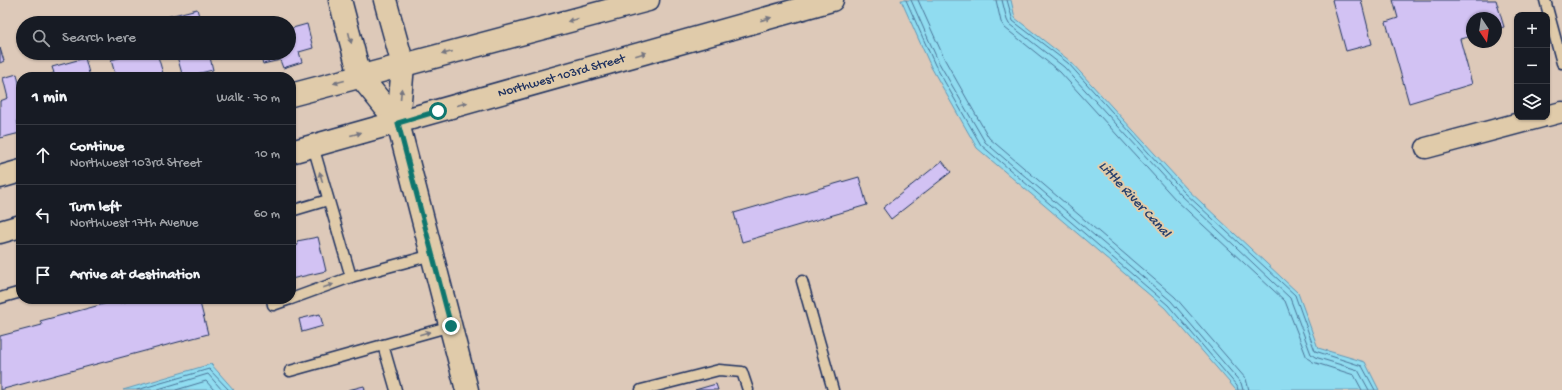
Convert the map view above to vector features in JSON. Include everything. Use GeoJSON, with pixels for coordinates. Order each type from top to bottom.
{"type":"FeatureCollection","features":[{"type":"Feature","properties":{"kind":"main road"},"geometry":{"type":"LineString","coordinates":[[340,0],[360,76],[398,123]]}},
{"type":"Feature","properties":{"kind":"main road"},"geometry":{"type":"LineString","coordinates":[[385,0],[403,65],[398,123],[467,390]]}},
{"type":"Feature","properties":{"kind":"main road"},"geometry":{"type":"LineString","coordinates":[[296,94],[648,0]]}},
{"type":"Feature","properties":{"kind":"main road","name":"Northwest 103rd Street"},"geometry":{"type":"LineString","coordinates":[[296,151],[832,0]]}},
{"type":"Feature","properties":{"kind":"main road"},"geometry":{"type":"LineString","coordinates":[[0,177],[16,172]]}},
{"type":"Feature","properties":{"kind":"main road"},"geometry":{"type":"LineString","coordinates":[[0,232],[16,227]]}},
{"type":"Feature","properties":{"kind":"street"},"geometry":{"type":"LineString","coordinates":[[1550,115],[1562,112]]}},
{"type":"Feature","properties":{"kind":"street"},"geometry":{"type":"LineString","coordinates":[[1426,148],[1531,120]]}},
{"type":"Feature","properties":{"kind":"lane"},"geometry":{"type":"LineString","coordinates":[[1545,0],[1560,44],[1562,63]]}},
{"type":"Feature","properties":{"kind":"lane"},"geometry":{"type":"LineString","coordinates":[[313,146],[351,277]]}},
{"type":"Feature","properties":{"kind":"lane"},"geometry":{"type":"LineString","coordinates":[[296,210],[328,200]]}},
{"type":"Feature","properties":{"kind":"lane"},"geometry":{"type":"LineString","coordinates":[[296,297],[351,277],[432,255]]}},
{"type":"Feature","properties":{"kind":"lane"},"geometry":{"type":"LineString","coordinates":[[802,281],[833,390]]}},
{"type":"Feature","properties":{"kind":"lane"},"geometry":{"type":"LineString","coordinates":[[0,298],[16,293]]}},
{"type":"Feature","properties":{"kind":"lane"},"geometry":{"type":"LineString","coordinates":[[290,371],[451,326]]}},
{"type":"Feature","properties":{"kind":"lane"},"geometry":{"type":"LineString","coordinates":[[383,345],[396,390]]}},
{"type":"Feature","properties":{"kind":"lane"},"geometry":{"type":"LineString","coordinates":[[641,390],[718,370],[742,372],[748,390]]}},
{"type":"Feature","properties":{"kind":"water","name":"Little River Canal"},"geometry":{"type":"Polygon","coordinates":[[[901,0],[1011,0],[1015,18],[1070,61],[1187,189],[1298,293],[1318,348],[1365,362],[1379,390],[1236,390],[1165,308],[977,148],[931,67],[901,0]]]}},
{"type":"Feature","properties":{"kind":"water"},"geometry":{"type":"Polygon","coordinates":[[[211,364],[234,390],[123,390],[211,364]]]}},
{"type":"Feature","properties":{"kind":"building"},"geometry":{"type":"Polygon","coordinates":[[[1332,0],[1361,0],[1372,44],[1346,51],[1332,0]]]}},
{"type":"Feature","properties":{"kind":"building"},"geometry":{"type":"Polygon","coordinates":[[[1393,0],[1496,0],[1500,12],[1466,12],[1466,38],[1460,39],[1472,84],[1409,103],[1386,22],[1398,18],[1393,0]]]}},
{"type":"Feature","properties":{"kind":"building"},"geometry":{"type":"Polygon","coordinates":[[[197,9],[199,16],[170,16],[197,9]]]}},
{"type":"Feature","properties":{"kind":"building"},"geometry":{"type":"Polygon","coordinates":[[[307,24],[313,48],[299,52],[302,62],[283,68],[280,60],[296,60],[296,27],[307,24]]]}},
{"type":"Feature","properties":{"kind":"building"},"geometry":{"type":"Polygon","coordinates":[[[0,48],[4,61],[0,63],[0,48]]]}},
{"type":"Feature","properties":{"kind":"building"},"geometry":{"type":"Polygon","coordinates":[[[78,60],[86,60],[89,72],[54,72],[52,67],[78,60]]]}},
{"type":"Feature","properties":{"kind":"building"},"geometry":{"type":"Polygon","coordinates":[[[111,60],[159,60],[163,72],[115,72],[111,60]]]}},
{"type":"Feature","properties":{"kind":"building"},"geometry":{"type":"Polygon","coordinates":[[[178,60],[211,60],[213,70],[204,72],[182,72],[178,60]]]}},
{"type":"Feature","properties":{"kind":"building"},"geometry":{"type":"Polygon","coordinates":[[[262,60],[280,60],[263,64],[262,60]]]}},
{"type":"Feature","properties":{"kind":"building"},"geometry":{"type":"Polygon","coordinates":[[[16,74],[16,134],[0,138],[0,101],[8,98],[3,78],[16,74]]]}},
{"type":"Feature","properties":{"kind":"building"},"geometry":{"type":"Polygon","coordinates":[[[942,161],[951,172],[891,219],[883,208],[942,161]]]}},
{"type":"Feature","properties":{"kind":"building"},"geometry":{"type":"Polygon","coordinates":[[[859,177],[867,205],[742,242],[734,213],[859,177]]]}},
{"type":"Feature","properties":{"kind":"building"},"geometry":{"type":"Polygon","coordinates":[[[318,237],[326,271],[296,278],[297,241],[318,237]]]}},
{"type":"Feature","properties":{"kind":"building"},"geometry":{"type":"Polygon","coordinates":[[[104,304],[200,304],[208,334],[0,390],[0,336],[42,325],[40,321],[104,304]]]}},
{"type":"Feature","properties":{"kind":"building"},"geometry":{"type":"Polygon","coordinates":[[[320,314],[323,326],[302,332],[299,319],[320,314]]]}},
{"type":"Feature","properties":{"kind":"building"},"geometry":{"type":"Polygon","coordinates":[[[716,384],[718,390],[695,390],[716,384]]]}},
{"type":"Feature","properties":{"kind":"building"},"geometry":{"type":"Polygon","coordinates":[[[364,386],[365,390],[348,390],[364,386]]]}},
{"type":"Feature","properties":{"kind":"route"},"geometry":{"type":"LineString","coordinates":[[438,111],[398,123],[451,326]]}}]}
